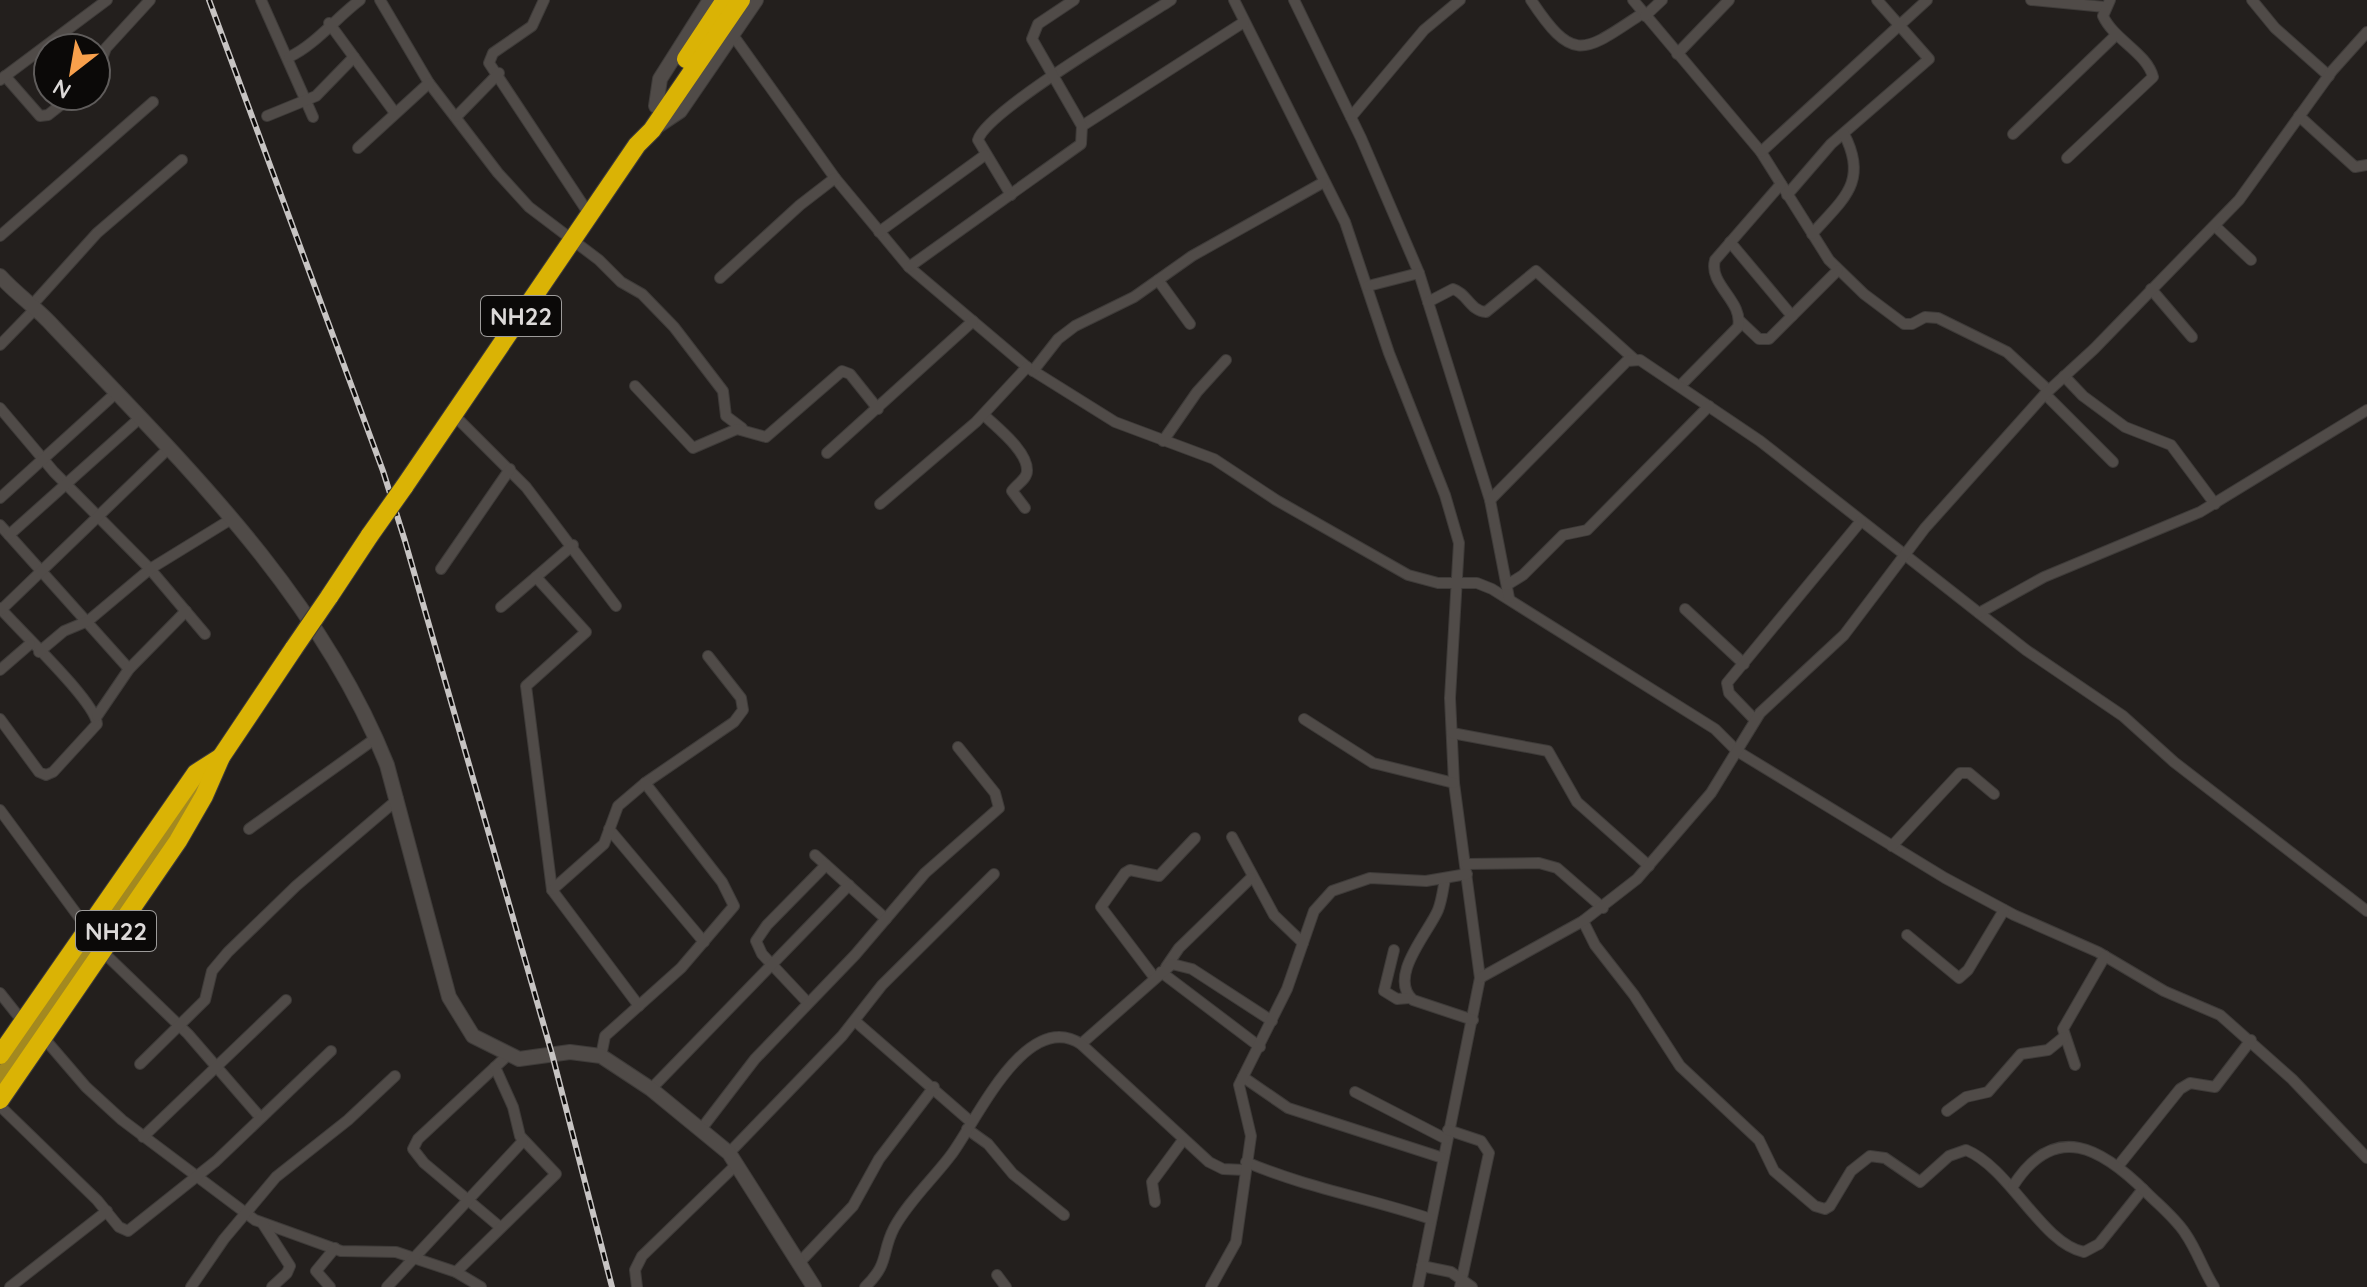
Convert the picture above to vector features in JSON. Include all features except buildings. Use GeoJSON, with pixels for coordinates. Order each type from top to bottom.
{"type":"FeatureCollection","features":[{"type":"Feature","properties":{"kind":"highway","name":"NH22"},"geometry":{"type":"LineString","coordinates":[[637,145],[652,130],[720,19],[725,0]]}},
{"type":"Feature","properties":{"kind":"highway","name":"NH22"},"geometry":{"type":"LineString","coordinates":[[0,1100],[184,830],[221,757],[637,145],[656,106],[720,19],[741,0]]}},
{"type":"Feature","properties":{"kind":"highway","name":"NH22"},"geometry":{"type":"LineString","coordinates":[[0,1055],[196,773],[221,757]]}},
{"type":"Feature","properties":{"kind":"main road","name":"NH22"},"geometry":{"type":"LineString","coordinates":[[720,19],[756,0]]}},
{"type":"Feature","properties":{"kind":"main road"},"geometry":{"type":"LineString","coordinates":[[0,276],[35,306],[170,447],[233,518],[314,629],[376,738],[398,799],[449,997],[473,1036],[507,1056],[519,1059],[570,1052],[601,1056],[651,1089],[702,1128],[733,1158],[814,1287]]}},
{"type":"Feature","properties":{"kind":"main road"},"geometry":{"type":"LineString","coordinates":[[0,1079],[221,757]]}},
{"type":"Feature","properties":{"kind":"street"},"geometry":{"type":"LineString","coordinates":[[32,108],[2,78],[107,0]]}},
{"type":"Feature","properties":{"kind":"street"},"geometry":{"type":"LineString","coordinates":[[112,41],[150,0]]}},
{"type":"Feature","properties":{"kind":"street"},"geometry":{"type":"LineString","coordinates":[[261,0],[289,57],[313,117]]}},
{"type":"Feature","properties":{"kind":"street"},"geometry":{"type":"LineString","coordinates":[[289,57],[303,50],[329,23],[360,0]]}},
{"type":"Feature","properties":{"kind":"street"},"geometry":{"type":"LineString","coordinates":[[380,0],[429,83],[517,195],[571,241],[599,260],[621,282],[642,294],[674,327],[723,391],[726,416],[742,428],[766,437],[842,371],[850,374],[878,409]]}},
{"type":"Feature","properties":{"kind":"street"},"geometry":{"type":"LineString","coordinates":[[544,0],[532,26],[488,58],[589,214]]}},
{"type":"Feature","properties":{"kind":"street"},"geometry":{"type":"LineString","coordinates":[[909,267],[1081,144],[1082,126],[1032,39],[1038,24],[1074,0]]}},
{"type":"Feature","properties":{"kind":"street"},"geometry":{"type":"LineString","coordinates":[[1011,195],[978,140],[985,127],[1052,77],[1171,0]]}},
{"type":"Feature","properties":{"kind":"street"},"geometry":{"type":"LineString","coordinates":[[1234,0],[1345,222],[1389,353],[1456,529],[1458,583],[1451,685],[1454,783],[1480,978],[1418,1287]]}},
{"type":"Feature","properties":{"kind":"street"},"geometry":{"type":"LineString","coordinates":[[1294,0],[1351,117],[1419,273],[1490,500],[1509,598]]}},
{"type":"Feature","properties":{"kind":"street"},"geometry":{"type":"LineString","coordinates":[[1351,117],[1424,30],[1460,0]]}},
{"type":"Feature","properties":{"kind":"street"},"geometry":{"type":"LineString","coordinates":[[1531,0],[1560,39],[1578,47],[1597,42],[1662,0]]}},
{"type":"Feature","properties":{"kind":"street"},"geometry":{"type":"LineString","coordinates":[[1633,0],[1761,152],[1838,270],[1904,324],[1925,317],[1938,318],[2007,352],[2113,462]]}},
{"type":"Feature","properties":{"kind":"street"},"geometry":{"type":"LineString","coordinates":[[1677,54],[1729,0]]}},
{"type":"Feature","properties":{"kind":"street"},"geometry":{"type":"LineString","coordinates":[[1787,195],[1844,134],[1927,64],[1926,54],[1877,0]]}},
{"type":"Feature","properties":{"kind":"street"},"geometry":{"type":"LineString","coordinates":[[1761,152],[1927,0]]}},
{"type":"Feature","properties":{"kind":"street"},"geometry":{"type":"LineString","coordinates":[[2031,0],[2108,3],[2103,16],[2115,36],[2147,65],[2153,77],[2067,158]]}},
{"type":"Feature","properties":{"kind":"street"},"geometry":{"type":"LineString","coordinates":[[2252,0],[2275,28],[2329,76]]}},
{"type":"Feature","properties":{"kind":"street"},"geometry":{"type":"LineString","coordinates":[[720,19],[835,178],[909,267],[1030,369],[1102,415],[1214,459],[1276,500],[1408,575],[1438,583],[1477,583],[1509,598],[1715,729],[1737,751],[1892,846],[2004,910],[2105,956],[2164,991],[2209,1008],[2251,1040],[2367,1158]]}},
{"type":"Feature","properties":{"kind":"street"},"geometry":{"type":"LineString","coordinates":[[1082,126],[1244,22]]}},
{"type":"Feature","properties":{"kind":"street"},"geometry":{"type":"LineString","coordinates":[[329,23],[395,113]]}},
{"type":"Feature","properties":{"kind":"street"},"geometry":{"type":"LineString","coordinates":[[1480,978],[1603,908],[1649,866],[1711,793],[1755,720],[1844,635],[1943,507],[2046,392],[2239,200],[2329,76],[2367,32]]}},
{"type":"Feature","properties":{"kind":"street"},"geometry":{"type":"LineString","coordinates":[[2013,134],[2115,36]]}},
{"type":"Feature","properties":{"kind":"street"},"geometry":{"type":"LineString","coordinates":[[267,116],[307,101],[330,84],[354,57]]}},
{"type":"Feature","properties":{"kind":"street"},"geometry":{"type":"LineString","coordinates":[[456,117],[499,73]]}},
{"type":"Feature","properties":{"kind":"street"},"geometry":{"type":"LineString","coordinates":[[358,148],[429,83]]}},
{"type":"Feature","properties":{"kind":"street"},"geometry":{"type":"LineString","coordinates":[[0,236],[153,102]]}},
{"type":"Feature","properties":{"kind":"street"},"geometry":{"type":"LineString","coordinates":[[2299,116],[2355,167],[2367,165]]}},
{"type":"Feature","properties":{"kind":"street"},"geometry":{"type":"LineString","coordinates":[[1812,234],[1852,183],[1855,158],[1844,134]]}},
{"type":"Feature","properties":{"kind":"street"},"geometry":{"type":"LineString","coordinates":[[879,232],[985,155]]}},
{"type":"Feature","properties":{"kind":"street"},"geometry":{"type":"LineString","coordinates":[[0,345],[97,233],[182,160]]}},
{"type":"Feature","properties":{"kind":"street"},"geometry":{"type":"LineString","coordinates":[[720,278],[800,205],[835,178]]}},
{"type":"Feature","properties":{"kind":"street"},"geometry":{"type":"LineString","coordinates":[[880,504],[984,415],[1066,332],[1134,297],[1192,256],[1324,182]]}},
{"type":"Feature","properties":{"kind":"street"},"geometry":{"type":"LineString","coordinates":[[1781,184],[1713,266],[1739,320],[1764,340],[1773,336],[1838,270]]}},
{"type":"Feature","properties":{"kind":"street"},"geometry":{"type":"LineString","coordinates":[[2215,226],[2251,260]]}},
{"type":"Feature","properties":{"kind":"street"},"geometry":{"type":"LineString","coordinates":[[1730,242],[1792,316]]}},
{"type":"Feature","properties":{"kind":"street"},"geometry":{"type":"LineString","coordinates":[[1428,302],[1453,289],[1460,291],[1475,309],[1486,312],[1536,271],[1634,359],[1709,406],[1979,613],[2123,716],[2174,762],[2367,911]]}},
{"type":"Feature","properties":{"kind":"street"},"geometry":{"type":"LineString","coordinates":[[1368,286],[1419,273]]}},
{"type":"Feature","properties":{"kind":"street"},"geometry":{"type":"LineString","coordinates":[[1158,280],[1190,324]]}},
{"type":"Feature","properties":{"kind":"street"},"geometry":{"type":"LineString","coordinates":[[2151,289],[2192,337]]}},
{"type":"Feature","properties":{"kind":"street"},"geometry":{"type":"LineString","coordinates":[[1680,386],[1727,342],[1739,320]]}},
{"type":"Feature","properties":{"kind":"street"},"geometry":{"type":"LineString","coordinates":[[827,453],[973,321]]}},
{"type":"Feature","properties":{"kind":"street"},"geometry":{"type":"LineString","coordinates":[[1490,500],[1621,367],[1634,359]]}},
{"type":"Feature","properties":{"kind":"street"},"geometry":{"type":"LineString","coordinates":[[1163,441],[1197,392],[1226,360]]}},
{"type":"Feature","properties":{"kind":"street"},"geometry":{"type":"LineString","coordinates":[[2064,376],[2083,396],[2125,427],[2171,445],[2215,504]]}},
{"type":"Feature","properties":{"kind":"street"},"geometry":{"type":"LineString","coordinates":[[635,386],[693,448],[742,428]]}},
{"type":"Feature","properties":{"kind":"street"},"geometry":{"type":"LineString","coordinates":[[0,498],[117,392]]}},
{"type":"Feature","properties":{"kind":"street"},"geometry":{"type":"LineString","coordinates":[[1507,585],[1523,575],[1563,535],[1587,530],[1709,406]]}},
{"type":"Feature","properties":{"kind":"street"},"geometry":{"type":"LineString","coordinates":[[0,408],[66,485],[150,569],[205,634]]}},
{"type":"Feature","properties":{"kind":"street"},"geometry":{"type":"LineString","coordinates":[[1979,613],[2044,577],[2215,504],[2367,410]]}},
{"type":"Feature","properties":{"kind":"street"},"geometry":{"type":"LineString","coordinates":[[453,414],[510,469],[573,545],[616,606]]}},
{"type":"Feature","properties":{"kind":"street"},"geometry":{"type":"LineString","coordinates":[[984,415],[1012,444],[1026,466],[1025,478],[1012,491],[1025,508]]}},
{"type":"Feature","properties":{"kind":"street"},"geometry":{"type":"LineString","coordinates":[[9,535],[141,417]]}},
{"type":"Feature","properties":{"kind":"street"},"geometry":{"type":"LineString","coordinates":[[97,716],[1,609],[44,572],[170,447]]}},
{"type":"Feature","properties":{"kind":"street"},"geometry":{"type":"LineString","coordinates":[[441,569],[510,469]]}},
{"type":"Feature","properties":{"kind":"street"},"geometry":{"type":"LineString","coordinates":[[39,652],[58,635],[88,621],[150,569],[233,518]]}},
{"type":"Feature","properties":{"kind":"street"},"geometry":{"type":"LineString","coordinates":[[1755,720],[1727,688],[1861,521]]}},
{"type":"Feature","properties":{"kind":"street"},"geometry":{"type":"LineString","coordinates":[[0,525],[129,669]]}},
{"type":"Feature","properties":{"kind":"street"},"geometry":{"type":"LineString","coordinates":[[501,607],[573,545]]}},
{"type":"Feature","properties":{"kind":"street"},"geometry":{"type":"LineString","coordinates":[[536,577],[586,632],[526,686],[552,890],[639,1006]]}},
{"type":"Feature","properties":{"kind":"street"},"geometry":{"type":"LineString","coordinates":[[1685,609],[1744,664]]}},
{"type":"Feature","properties":{"kind":"street"},"geometry":{"type":"LineString","coordinates":[[0,719],[39,772],[46,775],[93,731],[97,716],[129,669],[186,611]]}},
{"type":"Feature","properties":{"kind":"street"},"geometry":{"type":"LineString","coordinates":[[0,670],[30,644]]}},
{"type":"Feature","properties":{"kind":"street"},"geometry":{"type":"LineString","coordinates":[[552,890],[598,851],[618,806],[645,783],[734,722],[743,710],[741,698],[708,656]]}},
{"type":"Feature","properties":{"kind":"street"},"geometry":{"type":"LineString","coordinates":[[1304,719],[1373,763],[1454,783]]}},
{"type":"Feature","properties":{"kind":"street"},"geometry":{"type":"LineString","coordinates":[[1452,733],[1548,751],[1577,802],[1649,866]]}},
{"type":"Feature","properties":{"kind":"street"},"geometry":{"type":"LineString","coordinates":[[249,829],[376,738]]}},
{"type":"Feature","properties":{"kind":"street"},"geometry":{"type":"LineString","coordinates":[[702,1128],[755,1059],[937,860],[999,808],[995,793],[958,747]]}},
{"type":"Feature","properties":{"kind":"street"},"geometry":{"type":"LineString","coordinates":[[1892,846],[1960,773],[1969,773],[1994,794]]}},
{"type":"Feature","properties":{"kind":"street"},"geometry":{"type":"LineString","coordinates":[[601,1056],[605,1036],[704,942],[730,913],[734,901],[645,783]]}},
{"type":"Feature","properties":{"kind":"street"},"geometry":{"type":"LineString","coordinates":[[140,1064],[205,1000],[212,971],[228,952],[296,886],[398,799]]}},
{"type":"Feature","properties":{"kind":"street"},"geometry":{"type":"LineString","coordinates":[[0,810],[87,928]]}},
{"type":"Feature","properties":{"kind":"street"},"geometry":{"type":"LineString","coordinates":[[609,829],[704,942]]}},
{"type":"Feature","properties":{"kind":"street"},"geometry":{"type":"LineString","coordinates":[[1232,837],[1251,878],[1280,922],[1303,943]]}},
{"type":"Feature","properties":{"kind":"street"},"geometry":{"type":"LineString","coordinates":[[1195,838],[1159,876],[1130,870],[1125,873],[1101,907],[1160,972],[1260,1047]]}},
{"type":"Feature","properties":{"kind":"street"},"geometry":{"type":"LineString","coordinates":[[815,855],[886,919]]}},
{"type":"Feature","properties":{"kind":"street"},"geometry":{"type":"LineString","coordinates":[[808,1003],[757,947],[757,936],[826,865]]}},
{"type":"Feature","properties":{"kind":"street"},"geometry":{"type":"LineString","coordinates":[[1211,1287],[1236,1242],[1251,1136],[1239,1092],[1243,1077],[1272,1021],[1319,903],[1341,887],[1381,877],[1426,881],[1445,879],[1466,869],[1549,866],[1565,873],[1603,908]]}},
{"type":"Feature","properties":{"kind":"street"},"geometry":{"type":"LineString","coordinates":[[637,1287],[635,1270],[642,1256],[855,1021],[882,985],[994,874]]}},
{"type":"Feature","properties":{"kind":"street"},"geometry":{"type":"LineString","coordinates":[[1160,972],[1179,948],[1251,878]]}},
{"type":"Feature","properties":{"kind":"street"},"geometry":{"type":"LineString","coordinates":[[1409,998],[1405,981],[1411,956],[1437,912],[1445,879]]}},
{"type":"Feature","properties":{"kind":"street"},"geometry":{"type":"LineString","coordinates":[[651,1089],[849,885]]}},
{"type":"Feature","properties":{"kind":"street"},"geometry":{"type":"LineString","coordinates":[[1907,935],[1959,978],[1968,970],[2004,910]]}},
{"type":"Feature","properties":{"kind":"street"},"geometry":{"type":"LineString","coordinates":[[1583,921],[1595,945],[1634,995],[1680,1066],[1759,1140],[1774,1171],[1815,1206],[1825,1209],[1830,1206],[1851,1171],[1870,1156],[1885,1158],[1920,1182],[1949,1156],[1966,1150],[2013,1186],[2065,1245],[2084,1252],[2099,1244],[2143,1189]]}},
{"type":"Feature","properties":{"kind":"street"},"geometry":{"type":"LineString","coordinates":[[1394,950],[1384,991],[1397,999],[1409,998],[1473,1020]]}},
{"type":"Feature","properties":{"kind":"street"},"geometry":{"type":"LineString","coordinates":[[102,951],[180,1026],[260,1117]]}},
{"type":"Feature","properties":{"kind":"street"},"geometry":{"type":"LineString","coordinates":[[2075,1065],[2064,1037],[2065,1023],[2105,956]]}},
{"type":"Feature","properties":{"kind":"street"},"geometry":{"type":"LineString","coordinates":[[1081,1044],[1172,964],[1192,969],[1272,1021]]}},
{"type":"Feature","properties":{"kind":"street"},"geometry":{"type":"LineString","coordinates":[[0,993],[23,1022]]}},
{"type":"Feature","properties":{"kind":"street"},"geometry":{"type":"LineString","coordinates":[[143,1137],[286,1000]]}},
{"type":"Feature","properties":{"kind":"street"},"geometry":{"type":"LineString","coordinates":[[855,1021],[934,1087],[1013,1174],[1064,1215]]}},
{"type":"Feature","properties":{"kind":"street"},"geometry":{"type":"LineString","coordinates":[[865,1287],[885,1263],[898,1221],[969,1126],[993,1085],[1041,1042],[1063,1035],[1081,1044],[1215,1166],[1246,1166],[1431,1219]]}},
{"type":"Feature","properties":{"kind":"street"},"geometry":{"type":"LineString","coordinates":[[43,1037],[95,1096],[143,1137],[263,1224],[350,1253],[386,1250],[413,1257],[456,1272],[478,1286]]}},
{"type":"Feature","properties":{"kind":"street"},"geometry":{"type":"LineString","coordinates":[[1947,1111],[1966,1097],[1988,1092],[2021,1054],[2048,1050],[2064,1037]]}},
{"type":"Feature","properties":{"kind":"street"},"geometry":{"type":"LineString","coordinates":[[2119,1165],[2172,1096],[2190,1083],[2215,1087],[2251,1040]]}},
{"type":"Feature","properties":{"kind":"street"},"geometry":{"type":"LineString","coordinates":[[0,1106],[107,1211],[119,1227],[128,1231],[196,1176],[331,1051]]}},
{"type":"Feature","properties":{"kind":"street"},"geometry":{"type":"LineString","coordinates":[[500,1227],[415,1155],[414,1143],[507,1056]]}},
{"type":"Feature","properties":{"kind":"street"},"geometry":{"type":"LineString","coordinates":[[456,1272],[556,1174],[555,1169],[523,1141],[495,1067]]}},
{"type":"Feature","properties":{"kind":"street"},"geometry":{"type":"LineString","coordinates":[[191,1287],[244,1213],[283,1170],[342,1126],[395,1076]]}},
{"type":"Feature","properties":{"kind":"street"},"geometry":{"type":"LineString","coordinates":[[1243,1077],[1288,1108],[1443,1158]]}},
{"type":"Feature","properties":{"kind":"street"},"geometry":{"type":"LineString","coordinates":[[799,1263],[853,1206],[879,1159],[934,1087]]}},
{"type":"Feature","properties":{"kind":"street"},"geometry":{"type":"LineString","coordinates":[[1355,1092],[1447,1134],[1481,1141],[1489,1153],[1460,1282]]}},
{"type":"Feature","properties":{"kind":"street"},"geometry":{"type":"LineString","coordinates":[[1155,1202],[1152,1182],[1183,1140]]}},
{"type":"Feature","properties":{"kind":"street"},"geometry":{"type":"LineString","coordinates":[[387,1287],[523,1141]]}},
{"type":"Feature","properties":{"kind":"street"},"geometry":{"type":"LineString","coordinates":[[2013,1186],[2035,1158],[2054,1148],[2088,1150],[2119,1165],[2187,1235],[2214,1287]]}},
{"type":"Feature","properties":{"kind":"street"},"geometry":{"type":"LineString","coordinates":[[10,1287],[107,1211]]}},
{"type":"Feature","properties":{"kind":"street"},"geometry":{"type":"LineString","coordinates":[[263,1224],[290,1266],[272,1287]]}},
{"type":"Feature","properties":{"kind":"street"},"geometry":{"type":"LineString","coordinates":[[330,1287],[316,1271],[335,1248]]}},
{"type":"Feature","properties":{"kind":"street"},"geometry":{"type":"LineString","coordinates":[[1422,1266],[1472,1287]]}},
{"type":"Feature","properties":{"kind":"street"},"geometry":{"type":"LineString","coordinates":[[997,1275],[1006,1287]]}},
{"type":"Feature","properties":{"kind":"railway"},"geometry":{"type":"LineString","coordinates":[[209,0],[383,471],[405,541],[552,1054],[612,1287]]}}]}
